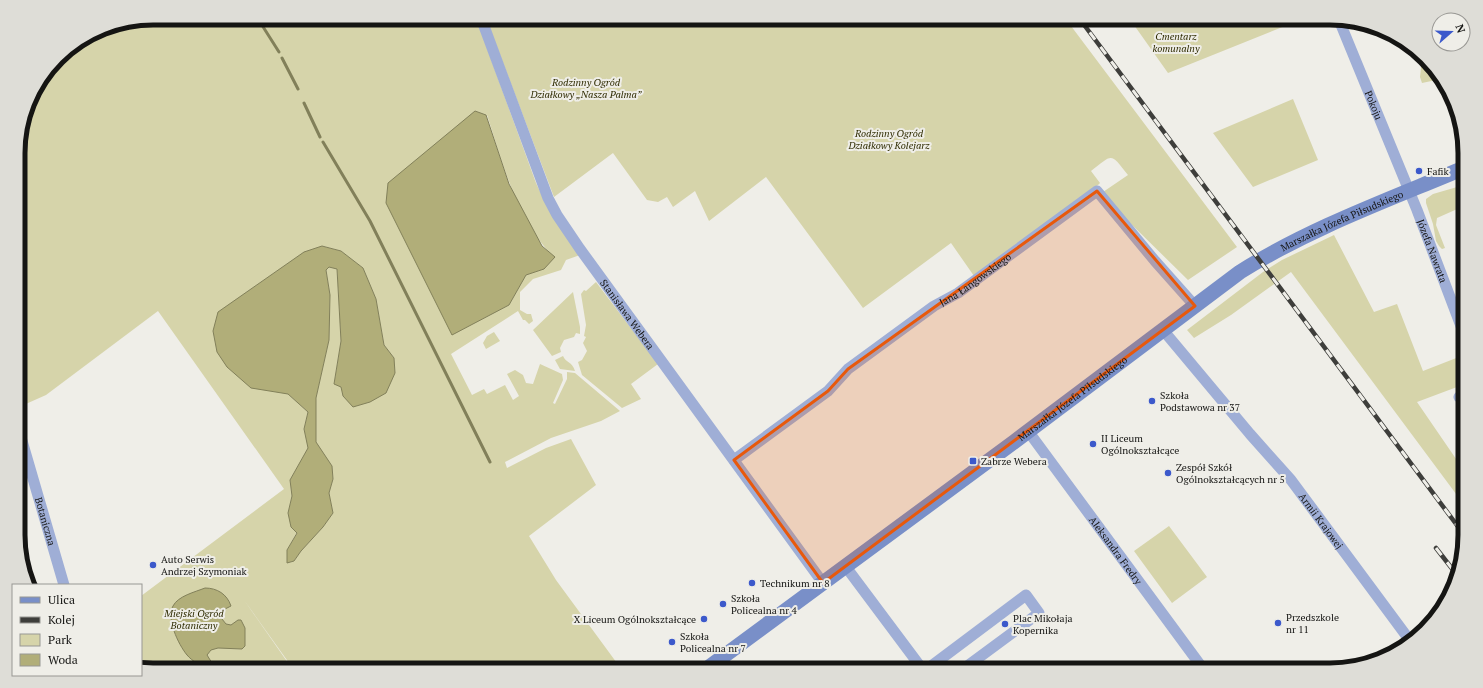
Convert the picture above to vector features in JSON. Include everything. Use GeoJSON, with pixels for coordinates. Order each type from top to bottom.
{"type":"FeatureCollection","features":[{"type":"Feature","properties":{"kind":"street","name":"Stanisława Webera"},"geometry":{"type":"LineString","coordinates":[[484,25],[547,195],[557,215],[580,249],[823,583]]}},
{"type":"Feature","properties":{"kind":"street","name":"Pokoju"},"geometry":{"type":"LineString","coordinates":[[1341,25],[1408,191]]}},
{"type":"Feature","properties":{"kind":"street","name":"Marszałka Józefa Piłsudskiego"},"geometry":{"type":"LineString","coordinates":[[714,663],[1028,431],[1230,279],[1266,256],[1335,222],[1458,170]]}},
{"type":"Feature","properties":{"kind":"street","name":"Jana Łangowskiego"},"geometry":{"type":"LineString","coordinates":[[734,460],[828,391],[854,364],[934,306],[958,293],[1097,191],[1155,261],[1195,306]]}},
{"type":"Feature","properties":{"kind":"street","name":"Józefa Nawrata"},"geometry":{"type":"LineString","coordinates":[[1408,191],[1458,319]]}},
{"type":"Feature","properties":{"kind":"street","name":"Armii Krajowej"},"geometry":{"type":"LineString","coordinates":[[1163,330],[1245,428],[1292,480],[1408,636]]}},
{"type":"Feature","properties":{"kind":"street","name":"Aleksandra Fredry"},"geometry":{"type":"LineString","coordinates":[[1028,431],[1199,663]]}},
{"type":"Feature","properties":{"kind":"street","name":"Botaniczna"},"geometry":{"type":"LineString","coordinates":[[25,451],[64,584]]}},
{"type":"Feature","properties":{"kind":"street"},"geometry":{"type":"LineString","coordinates":[[846,566],[919,663]]}},
{"type":"Feature","properties":{"kind":"street"},"geometry":{"type":"LineString","coordinates":[[934,663],[1026,595],[1039,613],[971,663]]}},
{"type":"Feature","properties":{"kind":"highlighted area"},"geometry":{"type":"Polygon","coordinates":[[[1097,191],[1195,306],[823,583],[734,460],[828,391],[848,369],[1097,191]]]}},
{"type":"Feature","properties":{"kind":"green space","name":"Miejski Ogród Botaniczny"},"geometry":{"type":"Polygon","coordinates":[[[479,25],[536,183],[544,200],[580,255],[566,260],[561,270],[533,279],[520,292],[520,310],[527,314],[531,314],[533,321],[529,324],[523,320],[518,311],[451,354],[472,395],[484,389],[487,394],[505,385],[513,400],[519,396],[507,374],[515,370],[523,375],[526,383],[533,384],[540,364],[562,374],[563,380],[553,403],[555,404],[567,379],[567,372],[575,373],[620,411],[601,421],[551,438],[505,462],[507,468],[546,448],[571,439],[596,485],[529,536],[556,580],[617,663],[289,663],[244,600],[288,663],[142,662],[142,595],[284,489],[158,311],[46,395],[25,404],[25,144],[29,120],[38,96],[51,75],[68,57],[96,38],[120,29],[136,26],[479,25]],[[487,115],[438,305],[452,334],[509,305],[526,275],[544,269],[554,257],[541,243],[530,227],[505,172],[487,115]],[[323,246],[288,394],[308,412],[304,429],[309,448],[290,480],[292,496],[288,513],[297,532],[287,550],[288,563],[294,561],[333,513],[329,493],[333,479],[332,466],[316,443],[316,398],[329,340],[330,295],[326,269],[330,266],[337,268],[341,341],[334,384],[394,358],[384,345],[376,299],[363,268],[341,251],[323,246]]]}},
{"type":"Feature","properties":{"kind":"green space","name":"Rodzinny Ogród Działkowy Kolejarz"},"geometry":{"type":"Polygon","coordinates":[[[489,25],[1070,25],[1237,247],[1188,280],[1124,217],[1103,192],[1128,175],[1118,162],[1111,158],[1104,161],[1091,171],[1100,183],[1098,185],[974,276],[951,243],[863,308],[766,177],[709,221],[695,191],[673,207],[667,197],[658,202],[647,200],[613,153],[554,197],[489,25]]]}},
{"type":"Feature","properties":{"kind":"green space","name":"Cmentarz komunalny"},"geometry":{"type":"Polygon","coordinates":[[[1134,25],[1288,25],[1168,73],[1134,25]]]}},
{"type":"Feature","properties":{"kind":"green space"},"geometry":{"type":"Polygon","coordinates":[[[1422,63],[1435,80],[1422,83],[1420,77],[1422,63]]]}},
{"type":"Feature","properties":{"kind":"green space"},"geometry":{"type":"Polygon","coordinates":[[[1293,99],[1318,160],[1253,187],[1213,133],[1293,99]]]}},
{"type":"Feature","properties":{"kind":"green space"},"geometry":{"type":"Polygon","coordinates":[[[1458,187],[1458,209],[1437,218],[1436,225],[1445,248],[1442,249],[1436,241],[1433,224],[1426,203],[1426,199],[1433,194],[1458,187]]]}},
{"type":"Feature","properties":{"kind":"green space"},"geometry":{"type":"Polygon","coordinates":[[[1334,235],[1374,312],[1397,304],[1423,371],[1458,357],[1458,387],[1417,402],[1458,462],[1458,497],[1291,272],[1231,315],[1194,338],[1187,330],[1263,272],[1282,260],[1334,235]]]}},
{"type":"Feature","properties":{"kind":"green space"},"geometry":{"type":"Polygon","coordinates":[[[596,282],[658,364],[631,384],[641,399],[622,408],[582,375],[578,362],[582,360],[587,351],[583,343],[586,337],[584,336],[586,325],[581,294],[584,290],[586,291],[596,282]]]}},
{"type":"Feature","properties":{"kind":"green space"},"geometry":{"type":"Polygon","coordinates":[[[573,292],[580,334],[576,333],[574,337],[564,340],[560,348],[561,352],[552,356],[533,330],[573,292]]]}},
{"type":"Feature","properties":{"kind":"green space"},"geometry":{"type":"Polygon","coordinates":[[[494,332],[500,341],[486,349],[483,343],[487,336],[494,332]]]}},
{"type":"Feature","properties":{"kind":"green space"},"geometry":{"type":"Polygon","coordinates":[[[563,356],[572,365],[575,371],[560,369],[555,360],[563,356]]]}},
{"type":"Feature","properties":{"kind":"green space"},"geometry":{"type":"Polygon","coordinates":[[[1169,526],[1207,577],[1172,603],[1134,551],[1169,526]]]}},
{"type":"Feature","properties":{"kind":"water"},"geometry":{"type":"Polygon","coordinates":[[[475,111],[486,115],[509,184],[542,246],[555,257],[544,269],[526,275],[509,305],[452,335],[386,203],[388,183],[475,111]]]}},
{"type":"Feature","properties":{"kind":"water"},"geometry":{"type":"Polygon","coordinates":[[[322,246],[341,251],[363,268],[376,299],[384,345],[394,358],[395,373],[386,393],[370,402],[353,407],[343,396],[341,387],[334,384],[341,341],[337,269],[329,267],[326,270],[330,295],[329,340],[316,398],[316,442],[332,466],[333,479],[329,493],[333,513],[294,561],[287,563],[287,550],[297,533],[291,527],[288,513],[292,496],[290,480],[308,448],[304,429],[308,412],[288,394],[251,388],[227,367],[217,352],[213,331],[218,312],[304,252],[322,246]]]}},
{"type":"Feature","properties":{"kind":"water"},"geometry":{"type":"Polygon","coordinates":[[[205,588],[214,589],[221,592],[227,598],[231,606],[225,609],[222,619],[226,624],[231,625],[238,620],[241,620],[245,628],[245,646],[242,649],[218,648],[211,650],[207,655],[212,663],[196,663],[187,655],[180,644],[174,631],[171,617],[171,611],[175,603],[187,595],[205,588]]]}},
{"type":"Feature","properties":{"kind":"waterway"},"geometry":{"type":"LineString","coordinates":[[262,25],[279,52]]}},
{"type":"Feature","properties":{"kind":"waterway"},"geometry":{"type":"LineString","coordinates":[[282,58],[298,89]]}},
{"type":"Feature","properties":{"kind":"waterway"},"geometry":{"type":"LineString","coordinates":[[304,103],[320,137]]}},
{"type":"Feature","properties":{"kind":"waterway"},"geometry":{"type":"LineString","coordinates":[[323,142],[370,221],[490,462]]}},
{"type":"Feature","properties":{"kind":"railway"},"geometry":{"type":"LineString","coordinates":[[1084,25],[1458,527]]}},
{"type":"Feature","properties":{"kind":"railway"},"geometry":{"type":"LineString","coordinates":[[1436,548],[1453,570]]}},
{"type":"Feature","properties":{"kind":"place","name":"Fafik"},"geometry":{"type":"Point","coordinates":[1419,171]}},
{"type":"Feature","properties":{"kind":"place","name":"Szkoła Podstawowa nr 37"},"geometry":{"type":"Point","coordinates":[1152,401]}},
{"type":"Feature","properties":{"kind":"place","name":"II Liceum Ogólnokształcące"},"geometry":{"type":"Point","coordinates":[1093,444]}},
{"type":"Feature","properties":{"kind":"place","name":"Zabrze Webera"},"geometry":{"type":"Point","coordinates":[973,461]}},
{"type":"Feature","properties":{"kind":"place","name":"Zespół Szkół Ogólnokształcących nr 5"},"geometry":{"type":"Point","coordinates":[1168,473]}},
{"type":"Feature","properties":{"kind":"place","name":"Auto Serwis Andrzej Szymoniak"},"geometry":{"type":"Point","coordinates":[153,565]}},
{"type":"Feature","properties":{"kind":"place","name":"Technikum nr 8"},"geometry":{"type":"Point","coordinates":[752,583]}},
{"type":"Feature","properties":{"kind":"place","name":"Szkoła Policealna nr 4"},"geometry":{"type":"Point","coordinates":[723,604]}},
{"type":"Feature","properties":{"kind":"place","name":"X Liceum Ogólnokształcące"},"geometry":{"type":"Point","coordinates":[704,619]}},
{"type":"Feature","properties":{"kind":"place","name":"Przedszkole nr 11"},"geometry":{"type":"Point","coordinates":[1278,623]}},
{"type":"Feature","properties":{"kind":"place","name":"Plac Mikołaja Kopernika"},"geometry":{"type":"Point","coordinates":[1005,624]}},
{"type":"Feature","properties":{"kind":"place","name":"Szkoła Policealna nr 7"},"geometry":{"type":"Point","coordinates":[672,642]}},
{"type":"Feature","properties":{"kind":"park label","name":"Rodzinny Ogród Działkowy „Nasza Palma”"},"geometry":{"type":"Point","coordinates":[586,88]}}]}
